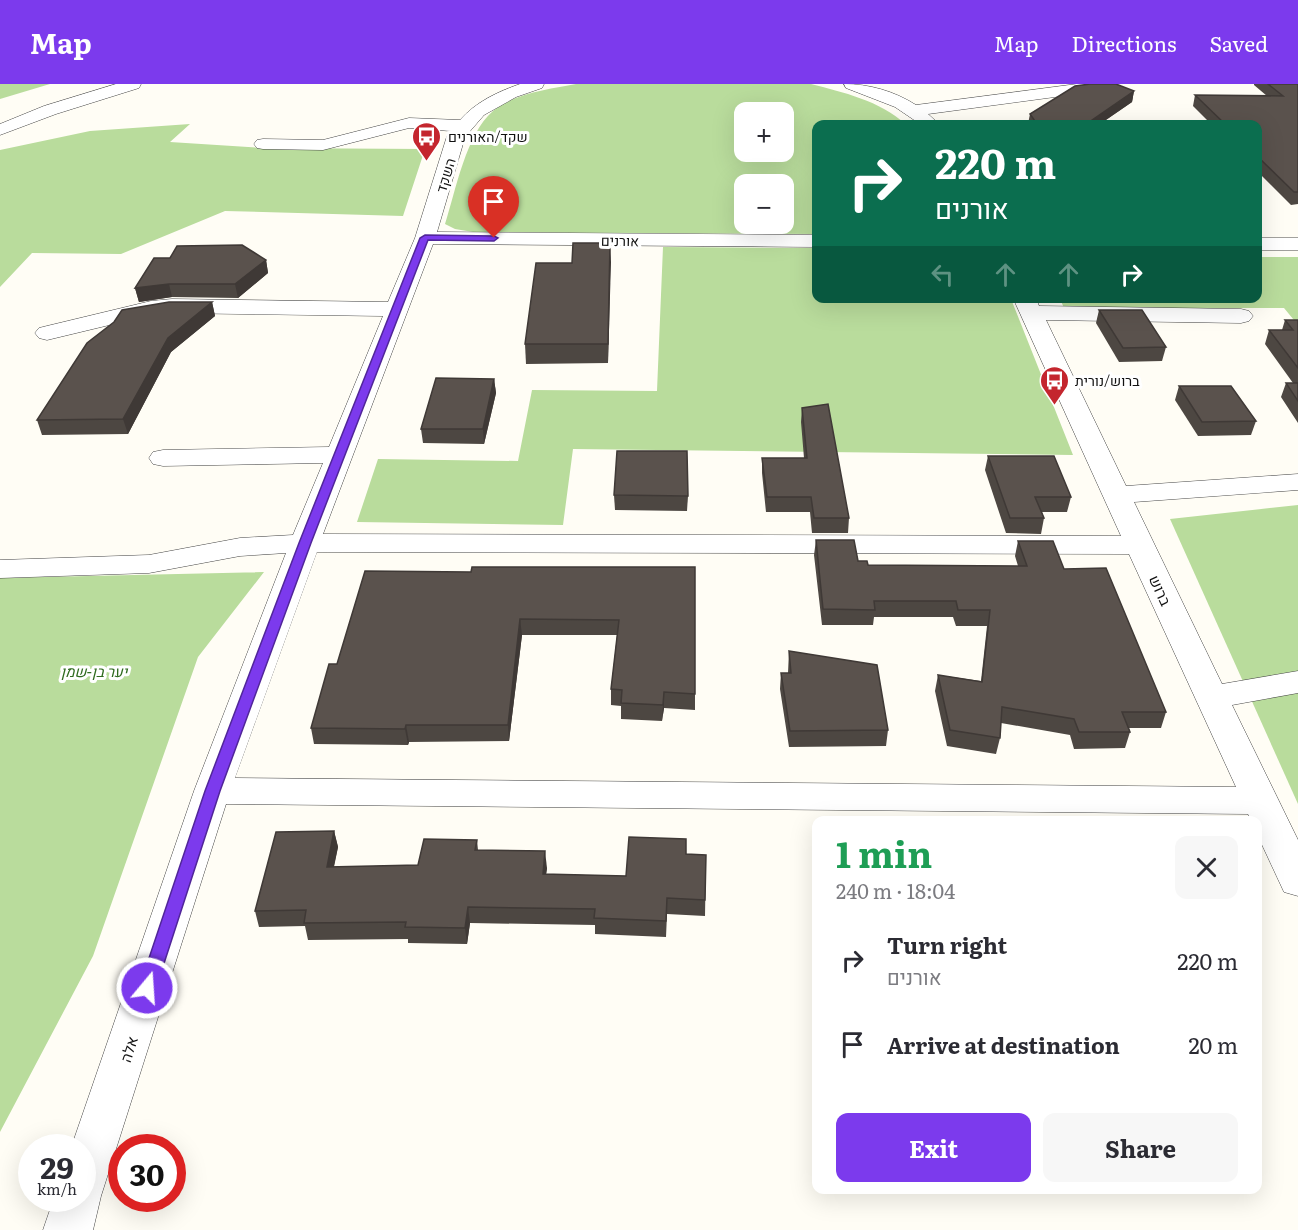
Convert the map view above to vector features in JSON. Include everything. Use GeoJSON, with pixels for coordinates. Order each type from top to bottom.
{"type":"FeatureCollection","features":[{"type":"Feature","properties":{"kind":"street"},"geometry":{"type":"LineString","coordinates":[[0,130],[50,110],[133,84]]}},
{"type":"Feature","properties":{"kind":"street","name":"השקד"},"geometry":{"type":"LineString","coordinates":[[425,238],[456,136],[478,111],[510,93],[536,84]]}},
{"type":"Feature","properties":{"kind":"street"},"geometry":{"type":"LineString","coordinates":[[852,84],[878,92],[914,111],[926,120]]}},
{"type":"Feature","properties":{"kind":"street"},"geometry":{"type":"LineString","coordinates":[[914,111],[1107,85],[1104,84]]}},
{"type":"Feature","properties":{"kind":"street"},"geometry":{"type":"LineString","coordinates":[[263,144],[323,145],[409,123],[465,126]]}},
{"type":"Feature","properties":{"kind":"street","name":"אורנים"},"geometry":{"type":"LineString","coordinates":[[425,238],[812,241]]}},
{"type":"Feature","properties":{"kind":"street","name":"אלה"},"geometry":{"type":"LineString","coordinates":[[96,1143],[212,791],[305,543],[425,238]]}},
{"type":"Feature","properties":{"kind":"street"},"geometry":{"type":"LineString","coordinates":[[1262,244],[1298,244]]}},
{"type":"Feature","properties":{"kind":"street"},"geometry":{"type":"LineString","coordinates":[[47,333],[151,308],[172,306],[397,309]]}},
{"type":"Feature","properties":{"kind":"street"},"geometry":{"type":"LineString","coordinates":[[1028,306],[1241,316]]}},
{"type":"Feature","properties":{"kind":"street","name":"ברוש"},"geometry":{"type":"LineString","coordinates":[[1028,306],[1298,881]]}},
{"type":"Feature","properties":{"kind":"street"},"geometry":{"type":"LineString","coordinates":[[164,458],[339,455]]}},
{"type":"Feature","properties":{"kind":"street"},"geometry":{"type":"LineString","coordinates":[[1117,495],[1298,482]]}},
{"type":"Feature","properties":{"kind":"street"},"geometry":{"type":"LineString","coordinates":[[0,569],[149,564],[240,547],[305,543],[1140,545]]}},
{"type":"Feature","properties":{"kind":"street"},"geometry":{"type":"LineString","coordinates":[[1212,697],[1298,682]]}},
{"type":"Feature","properties":{"kind":"street"},"geometry":{"type":"LineString","coordinates":[[212,791],[1260,801]]}},
{"type":"Feature","properties":{"kind":"street"},"geometry":{"type":"LineString","coordinates":[[68,1230],[74,1212]]}},
{"type":"Feature","properties":{"kind":"green space"},"geometry":{"type":"Polygon","coordinates":[[[0,84],[50,84],[0,99],[0,84]]]}},
{"type":"Feature","properties":{"kind":"green space"},"geometry":{"type":"Polygon","coordinates":[[[576,84],[811,84],[873,103],[900,120],[812,120],[812,234],[794,234],[794,174],[734,174],[734,234],[473,232],[455,229],[445,224],[463,163],[476,134],[493,111],[522,96],[576,84]]]}},
{"type":"Feature","properties":{"kind":"green space"},"geometry":{"type":"Polygon","coordinates":[[[190,124],[170,142],[263,148],[425,149],[403,216],[225,211],[121,254],[32,253],[0,287],[0,150],[90,131],[190,124]]]}},
{"type":"Feature","properties":{"kind":"green space"},"geometry":{"type":"Polygon","coordinates":[[[663,247],[812,248],[812,303],[1013,303],[1073,455],[573,449],[563,525],[357,522],[378,459],[518,461],[532,390],[657,391],[663,247]]]}},
{"type":"Feature","properties":{"kind":"green space"},"geometry":{"type":"Polygon","coordinates":[[[1262,257],[1298,257],[1298,325],[1284,308],[1064,308],[1062,303],[1262,303],[1262,257]]]}},
{"type":"Feature","properties":{"kind":"green space"},"geometry":{"type":"Polygon","coordinates":[[[1298,505],[1298,804],[1170,519],[1298,505]]]}},
{"type":"Feature","properties":{"kind":"green space","name":"יער בן-שמן"},"geometry":{"type":"Polygon","coordinates":[[[264,572],[198,657],[93,956],[0,1132],[0,578],[264,572]]]}},
{"type":"Feature","properties":{"kind":"building"},"geometry":{"type":"Polygon","coordinates":[[[1116,84],[1134,91],[1092,120],[1034,120],[1030,114],[1075,86],[1116,84]]]}},
{"type":"Feature","properties":{"kind":"building"},"geometry":{"type":"Polygon","coordinates":[[[1268,84],[1298,84],[1298,192],[1294,192],[1262,161],[1262,120],[1221,120],[1195,95],[1283,96],[1268,84]]]}},
{"type":"Feature","properties":{"kind":"building"},"geometry":{"type":"Polygon","coordinates":[[[573,243],[610,243],[608,344],[525,344],[536,263],[572,263],[573,243]]]}},
{"type":"Feature","properties":{"kind":"building"},"geometry":{"type":"Polygon","coordinates":[[[242,245],[266,260],[235,284],[169,284],[135,288],[154,258],[170,258],[177,246],[242,245]]]}},
{"type":"Feature","properties":{"kind":"building"},"geometry":{"type":"Polygon","coordinates":[[[169,302],[212,302],[168,338],[123,419],[37,420],[87,343],[114,322],[122,310],[169,302]]]}},
{"type":"Feature","properties":{"kind":"building"},"geometry":{"type":"Polygon","coordinates":[[[1099,310],[1142,310],[1166,347],[1123,348],[1099,310]]]}},
{"type":"Feature","properties":{"kind":"building"},"geometry":{"type":"Polygon","coordinates":[[[1285,320],[1298,320],[1298,368],[1269,330],[1293,330],[1285,320]]]}},
{"type":"Feature","properties":{"kind":"building"},"geometry":{"type":"Polygon","coordinates":[[[436,378],[494,379],[483,429],[421,429],[436,378]]]}},
{"type":"Feature","properties":{"kind":"building"},"geometry":{"type":"Polygon","coordinates":[[[1286,383],[1298,383],[1298,401],[1286,383]]]}},
{"type":"Feature","properties":{"kind":"building"},"geometry":{"type":"Polygon","coordinates":[[[1179,386],[1231,386],[1256,421],[1202,422],[1179,386]]]}},
{"type":"Feature","properties":{"kind":"building"},"geometry":{"type":"Polygon","coordinates":[[[828,404],[849,518],[814,518],[811,497],[767,497],[762,458],[807,458],[802,408],[828,404]]]}},
{"type":"Feature","properties":{"kind":"building"},"geometry":{"type":"Polygon","coordinates":[[[617,451],[687,451],[688,496],[614,495],[617,451]]]}},
{"type":"Feature","properties":{"kind":"building"},"geometry":{"type":"Polygon","coordinates":[[[988,456],[1054,456],[1071,497],[1035,497],[1044,518],[1010,518],[988,456]]]}},
{"type":"Feature","properties":{"kind":"building"},"geometry":{"type":"Polygon","coordinates":[[[816,540],[854,540],[858,561],[867,561],[868,565],[1027,566],[1018,541],[1053,541],[1064,569],[1106,568],[1166,712],[1122,712],[1130,732],[1079,732],[1074,719],[1002,707],[1000,738],[950,730],[938,675],[982,682],[990,610],[958,610],[956,601],[874,601],[875,610],[823,609],[816,540]]]}},
{"type":"Feature","properties":{"kind":"building"},"geometry":{"type":"Polygon","coordinates":[[[472,567],[695,567],[695,694],[664,692],[663,705],[621,703],[622,690],[611,689],[619,620],[520,619],[508,725],[406,725],[405,729],[311,728],[329,664],[337,664],[365,571],[471,572],[472,567]]]}},
{"type":"Feature","properties":{"kind":"building"},"geometry":{"type":"Polygon","coordinates":[[[789,651],[877,665],[888,730],[790,731],[781,673],[791,673],[789,651]]]}},
{"type":"Feature","properties":{"kind":"building"},"geometry":{"type":"Polygon","coordinates":[[[334,831],[327,867],[418,865],[424,839],[477,840],[475,850],[545,851],[543,874],[626,876],[629,837],[686,839],[686,854],[706,855],[705,900],[667,898],[666,921],[594,918],[595,909],[468,907],[465,928],[405,927],[406,922],[304,923],[306,910],[255,911],[276,832],[334,831]]]}},
{"type":"Feature","properties":{"kind":"place","name":"שקד/האורנים"},"geometry":{"type":"Point","coordinates":[427,162]}},
{"type":"Feature","properties":{"kind":"place","name":"ברוש/נורית"},"geometry":{"type":"Point","coordinates":[1054,406]}},
{"type":"Feature","properties":{"kind":"route"},"geometry":{"type":"LineString","coordinates":[[147,988],[212,791],[305,543],[425,238],[494,238]]}}]}
